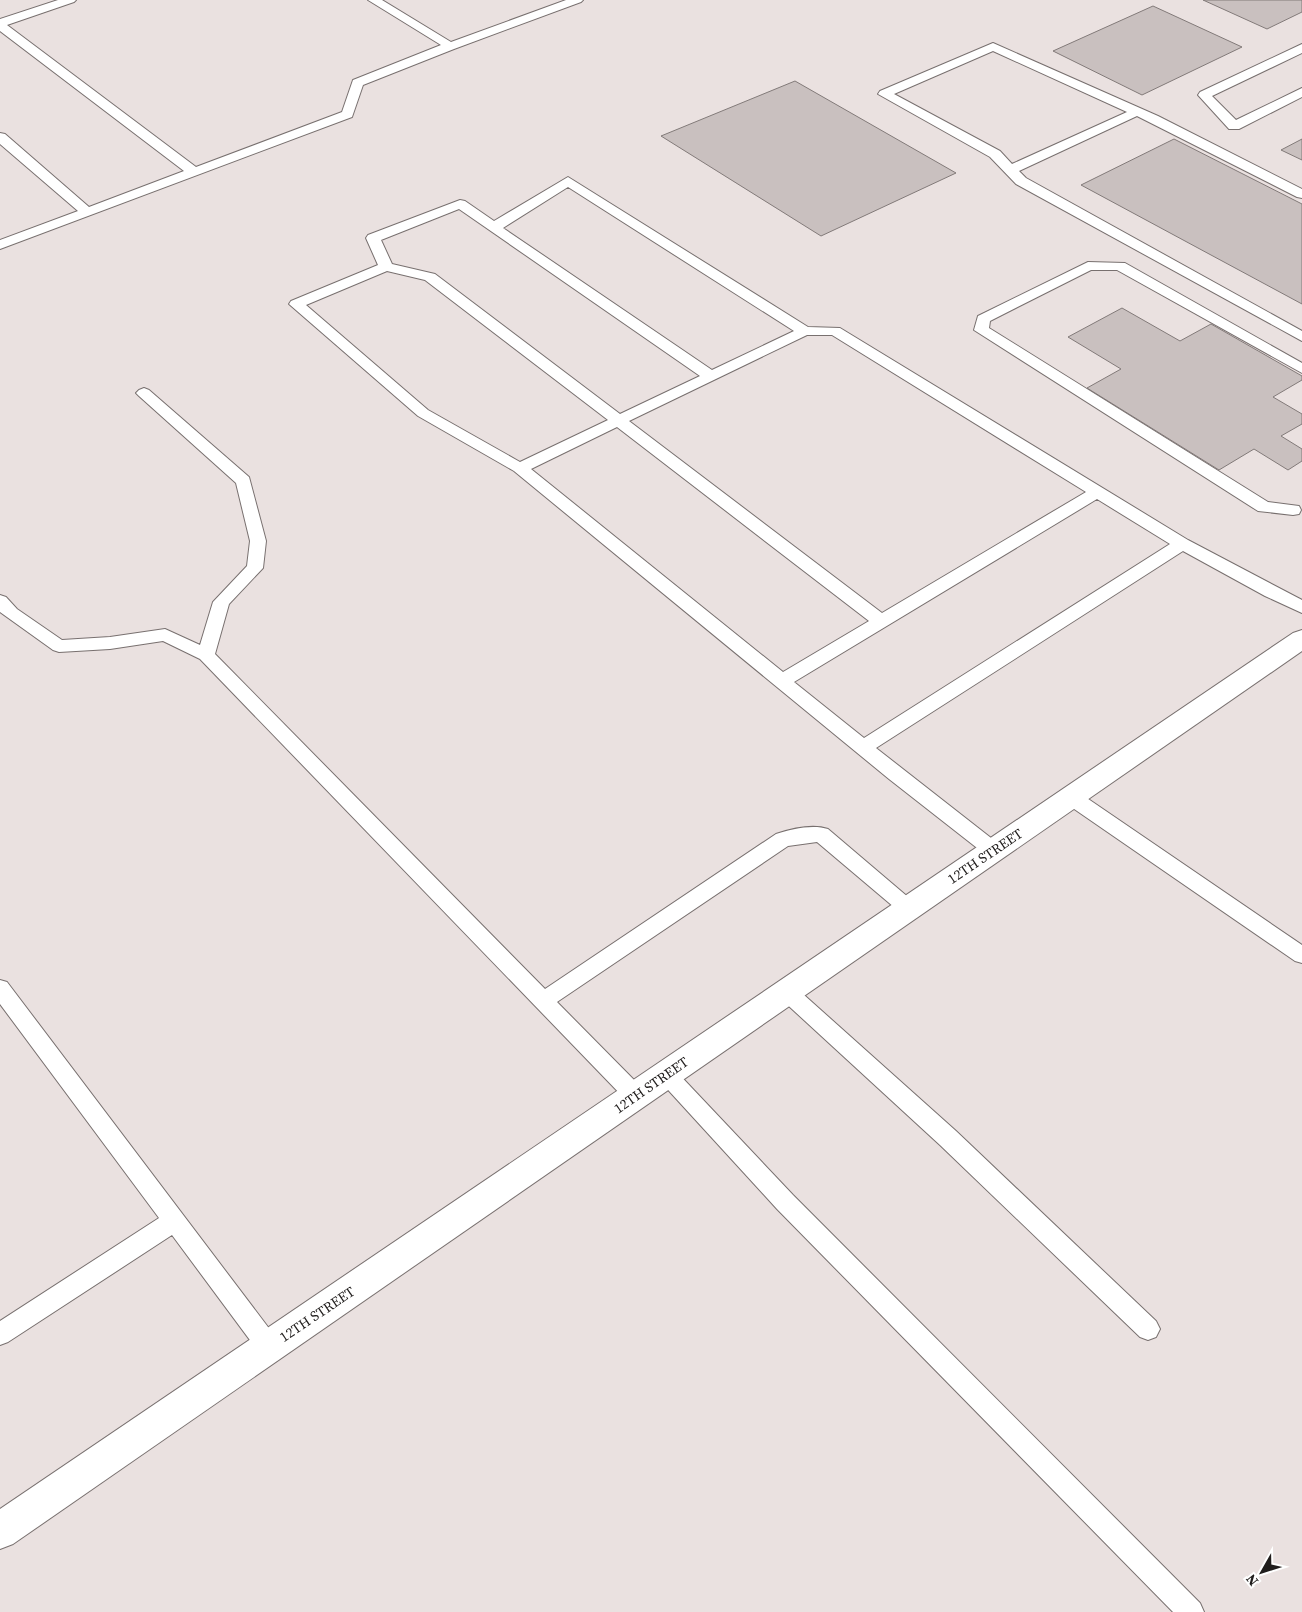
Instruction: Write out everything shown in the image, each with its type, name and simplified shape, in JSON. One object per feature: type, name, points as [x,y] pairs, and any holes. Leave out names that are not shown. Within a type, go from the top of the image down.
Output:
[{"type":"street","name":"12TH STREET","points":[[0,1531],[1302,639]]},
{"type":"lane","points":[[0,24],[70,0]]},
{"type":"lane","points":[[374,0],[450,46]]},
{"type":"lane","points":[[0,245],[348,114],[357,83],[450,46],[577,0]]},
{"type":"lane","points":[[0,24],[194,172]]},
{"type":"lane","points":[[1302,194],[1136,112],[993,47],[884,94],[996,154],[1020,181],[1302,338]]},
{"type":"lane","points":[[1302,48],[1204,95],[1234,126],[1302,92]]},
{"type":"lane","points":[[1011,170],[1136,112]]},
{"type":"lane","points":[[0,138],[86,212]]},
{"type":"lane","points":[[495,227],[568,181],[805,331]]},
{"type":"lane","points":[[386,267],[373,238],[460,204],[711,376]]},
{"type":"lane","points":[[1299,509],[1264,507],[981,330],[983,319],[1088,266],[1120,266],[1302,369]]},
{"type":"lane","points":[[881,621],[620,420],[430,277],[386,267],[296,304],[424,413],[520,468],[993,850]]},
{"type":"lane","points":[[520,468],[805,331],[835,331],[1096,493],[1182,544],[1220,563],[1271,594],[1302,607]]},
{"type":"lane","points":[[144,394],[243,481],[258,541],[255,568],[221,602],[206,654]]},
{"type":"lane","points":[[782,680],[1096,493]]},
{"type":"lane","points":[[863,746],[1182,544]]},
{"type":"lane","points":[[0,601],[11,613],[59,646],[110,643],[165,635],[206,654],[635,1096]]},
{"type":"lane","points":[[1072,797],[1302,955]]},
{"type":"lane","points":[[543,1001],[784,839],[821,834],[908,908]]},
{"type":"lane","points":[[0,988],[269,1346]]},
{"type":"lane","points":[[787,992],[948,1138],[1148,1329]]},
{"type":"lane","points":[[666,1074],[785,1202],[1191,1612]]},
{"type":"lane","points":[[0,1334],[174,1221]]},
{"type":"building","points":[[1203,0],[1302,0],[1302,12],[1267,29]]},
{"type":"building","points":[[1153,6],[1242,47],[1142,95],[1053,51]]},
{"type":"building","points":[[795,81],[956,173],[821,236],[661,136]]},
{"type":"building","points":[[1174,139],[1302,204],[1302,304],[1081,185]]},
{"type":"building","points":[[1302,139],[1302,160],[1281,150]]},
{"type":"building","points":[[1122,308],[1180,341],[1211,324],[1302,376],[1302,380],[1273,397],[1302,414],[1302,424],[1281,436],[1302,449],[1302,461],[1288,470],[1254,449],[1219,470],[1087,388],[1121,369],[1068,337]]}]
